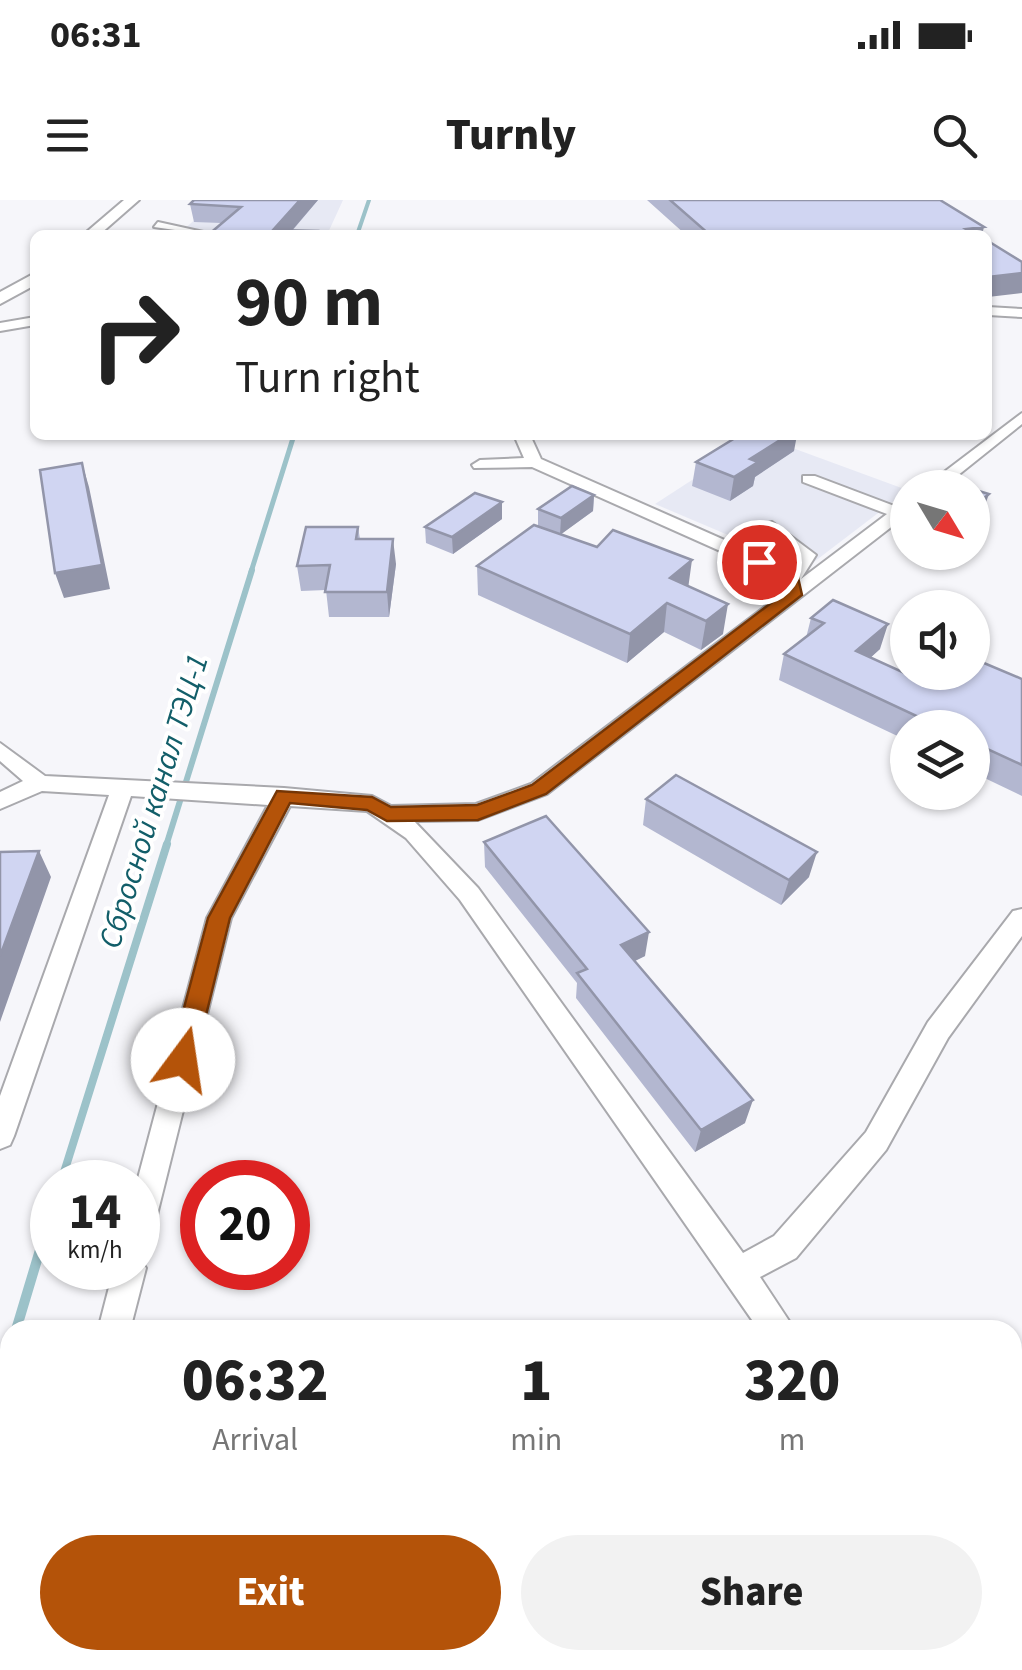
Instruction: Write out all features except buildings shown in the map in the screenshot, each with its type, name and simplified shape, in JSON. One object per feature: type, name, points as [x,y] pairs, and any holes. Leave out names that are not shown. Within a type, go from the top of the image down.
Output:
[{"type":"main road","points":[[96,230],[132,200]]},
{"type":"main road","points":[[0,300],[30,281]]},
{"type":"street","points":[[158,226],[178,230]]},
{"type":"street","points":[[992,311],[1022,314]]},
{"type":"street","points":[[0,327],[30,322]]},
{"type":"street","points":[[954,470],[1022,418]]},
{"type":"street","points":[[524,440],[534,462]]},
{"type":"street","points":[[480,465],[534,462],[794,584]]},
{"type":"street","points":[[809,479],[890,505]]},
{"type":"street","points":[[387,814],[478,812],[539,790],[794,584],[890,518]]},
{"type":"street","points":[[766,526],[807,555],[794,584]]},
{"type":"street","points":[[0,750],[39,783]]},
{"type":"street","points":[[0,801],[39,783],[284,796],[372,804],[414,832],[468,894],[771,1320]]},
{"type":"street","points":[[0,1136],[135,788]]},
{"type":"street","points":[[158,1160],[219,918],[284,796]]},
{"type":"street","points":[[736,1273],[784,1246],[876,1141],[938,1030],[1022,918]]},
{"type":"street","points":[[117,1320],[124,1290]]},
{"type":"shaded area","points":[[216,200],[343,200],[329,230],[183,230]]},
{"type":"shaded area","points":[[754,440],[771,440],[890,484],[890,504],[806,568],[655,504]]},
{"type":"waterway","name":"Сбросной канал ТЭЦ-1","points":[[359,230],[369,200]]},
{"type":"waterway","name":"Сбросной канал ТЭЦ-1","points":[[251,572],[292,440]]},
{"type":"waterway","name":"Сбросной канал ТЭЦ-1","points":[[166,846],[252,570]]},
{"type":"waterway","name":"Сбросной канал ТЭЦ-1","points":[[68,1160],[167,844]]},
{"type":"waterway","name":"Сбросной канал ТЭЦ-1","points":[[19,1320],[30,1283]]},
{"type":"route","points":[[183,1060],[219,918],[284,796],[372,804],[387,814],[478,812],[539,790],[796,591],[791,576],[759,562]]}]
